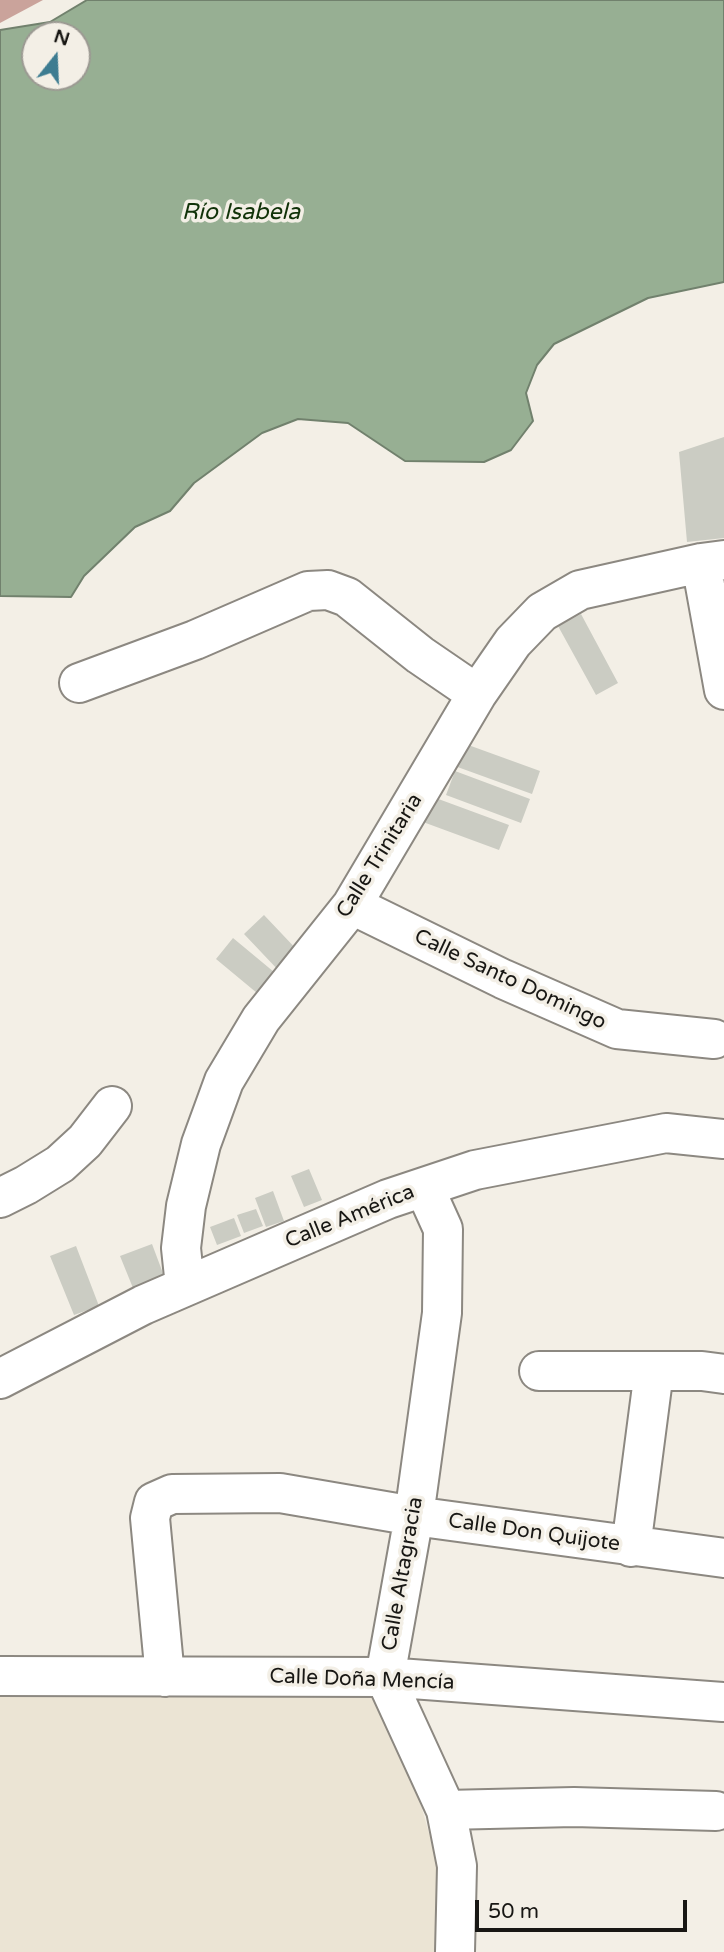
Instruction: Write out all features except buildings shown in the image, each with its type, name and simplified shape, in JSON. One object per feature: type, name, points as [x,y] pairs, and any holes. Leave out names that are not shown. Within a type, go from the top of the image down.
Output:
[{"type":"street","points":[[713,561],[724,690]]},
{"type":"street","name":"Calle Trinitaria","points":[[186,1286],[181,1248],[186,1206],[201,1144],[224,1081],[261,1019],[352,905],[477,694],[513,642],[542,612],[580,590],[713,561]]},
{"type":"street","points":[[79,683],[195,640],[308,591],[328,590],[347,597],[420,655],[477,694]]},
{"type":"street","name":"Calle Santo Domingo","points":[[352,905],[503,979],[617,1029],[714,1039]]},
{"type":"street","points":[[0,1198],[60,1164],[85,1141],[112,1106]]},
{"type":"street","name":"Calle América","points":[[0,1379],[143,1305],[387,1199],[475,1170],[666,1133],[724,1139]]},
{"type":"street","name":"Calle Altagracia","points":[[424,1187],[443,1229],[442,1313],[414,1517],[385,1677],[446,1810],[457,1866],[455,1952]]},
{"type":"street","points":[[539,1371],[724,1374]]},
{"type":"street","points":[[631,1547],[654,1371]]},
{"type":"street","name":"Calle Don Quijote","points":[[165,1677],[150,1518],[154,1502],[172,1494],[280,1493],[414,1517],[724,1558]]},
{"type":"street","name":"Calle Doña Mencía","points":[[0,1676],[385,1677],[723,1702]]},
{"type":"street","points":[[446,1810],[574,1807],[716,1811]]},
{"type":"shaded area","points":[[0,0],[43,0],[0,23]]},
{"type":"shaded area","points":[[0,1693],[374,1693],[412,1774],[439,1868],[438,1952],[0,1952]]},
{"type":"water","name":"Río Isabela","points":[[87,0],[724,0],[724,282],[648,298],[554,344],[537,365],[526,393],[533,421],[511,450],[484,462],[405,461],[348,423],[298,419],[262,433],[194,483],[170,511],[135,527],[84,576],[71,597],[0,596],[0,30],[21,27],[21,91],[91,91],[91,21],[52,21]]}]
